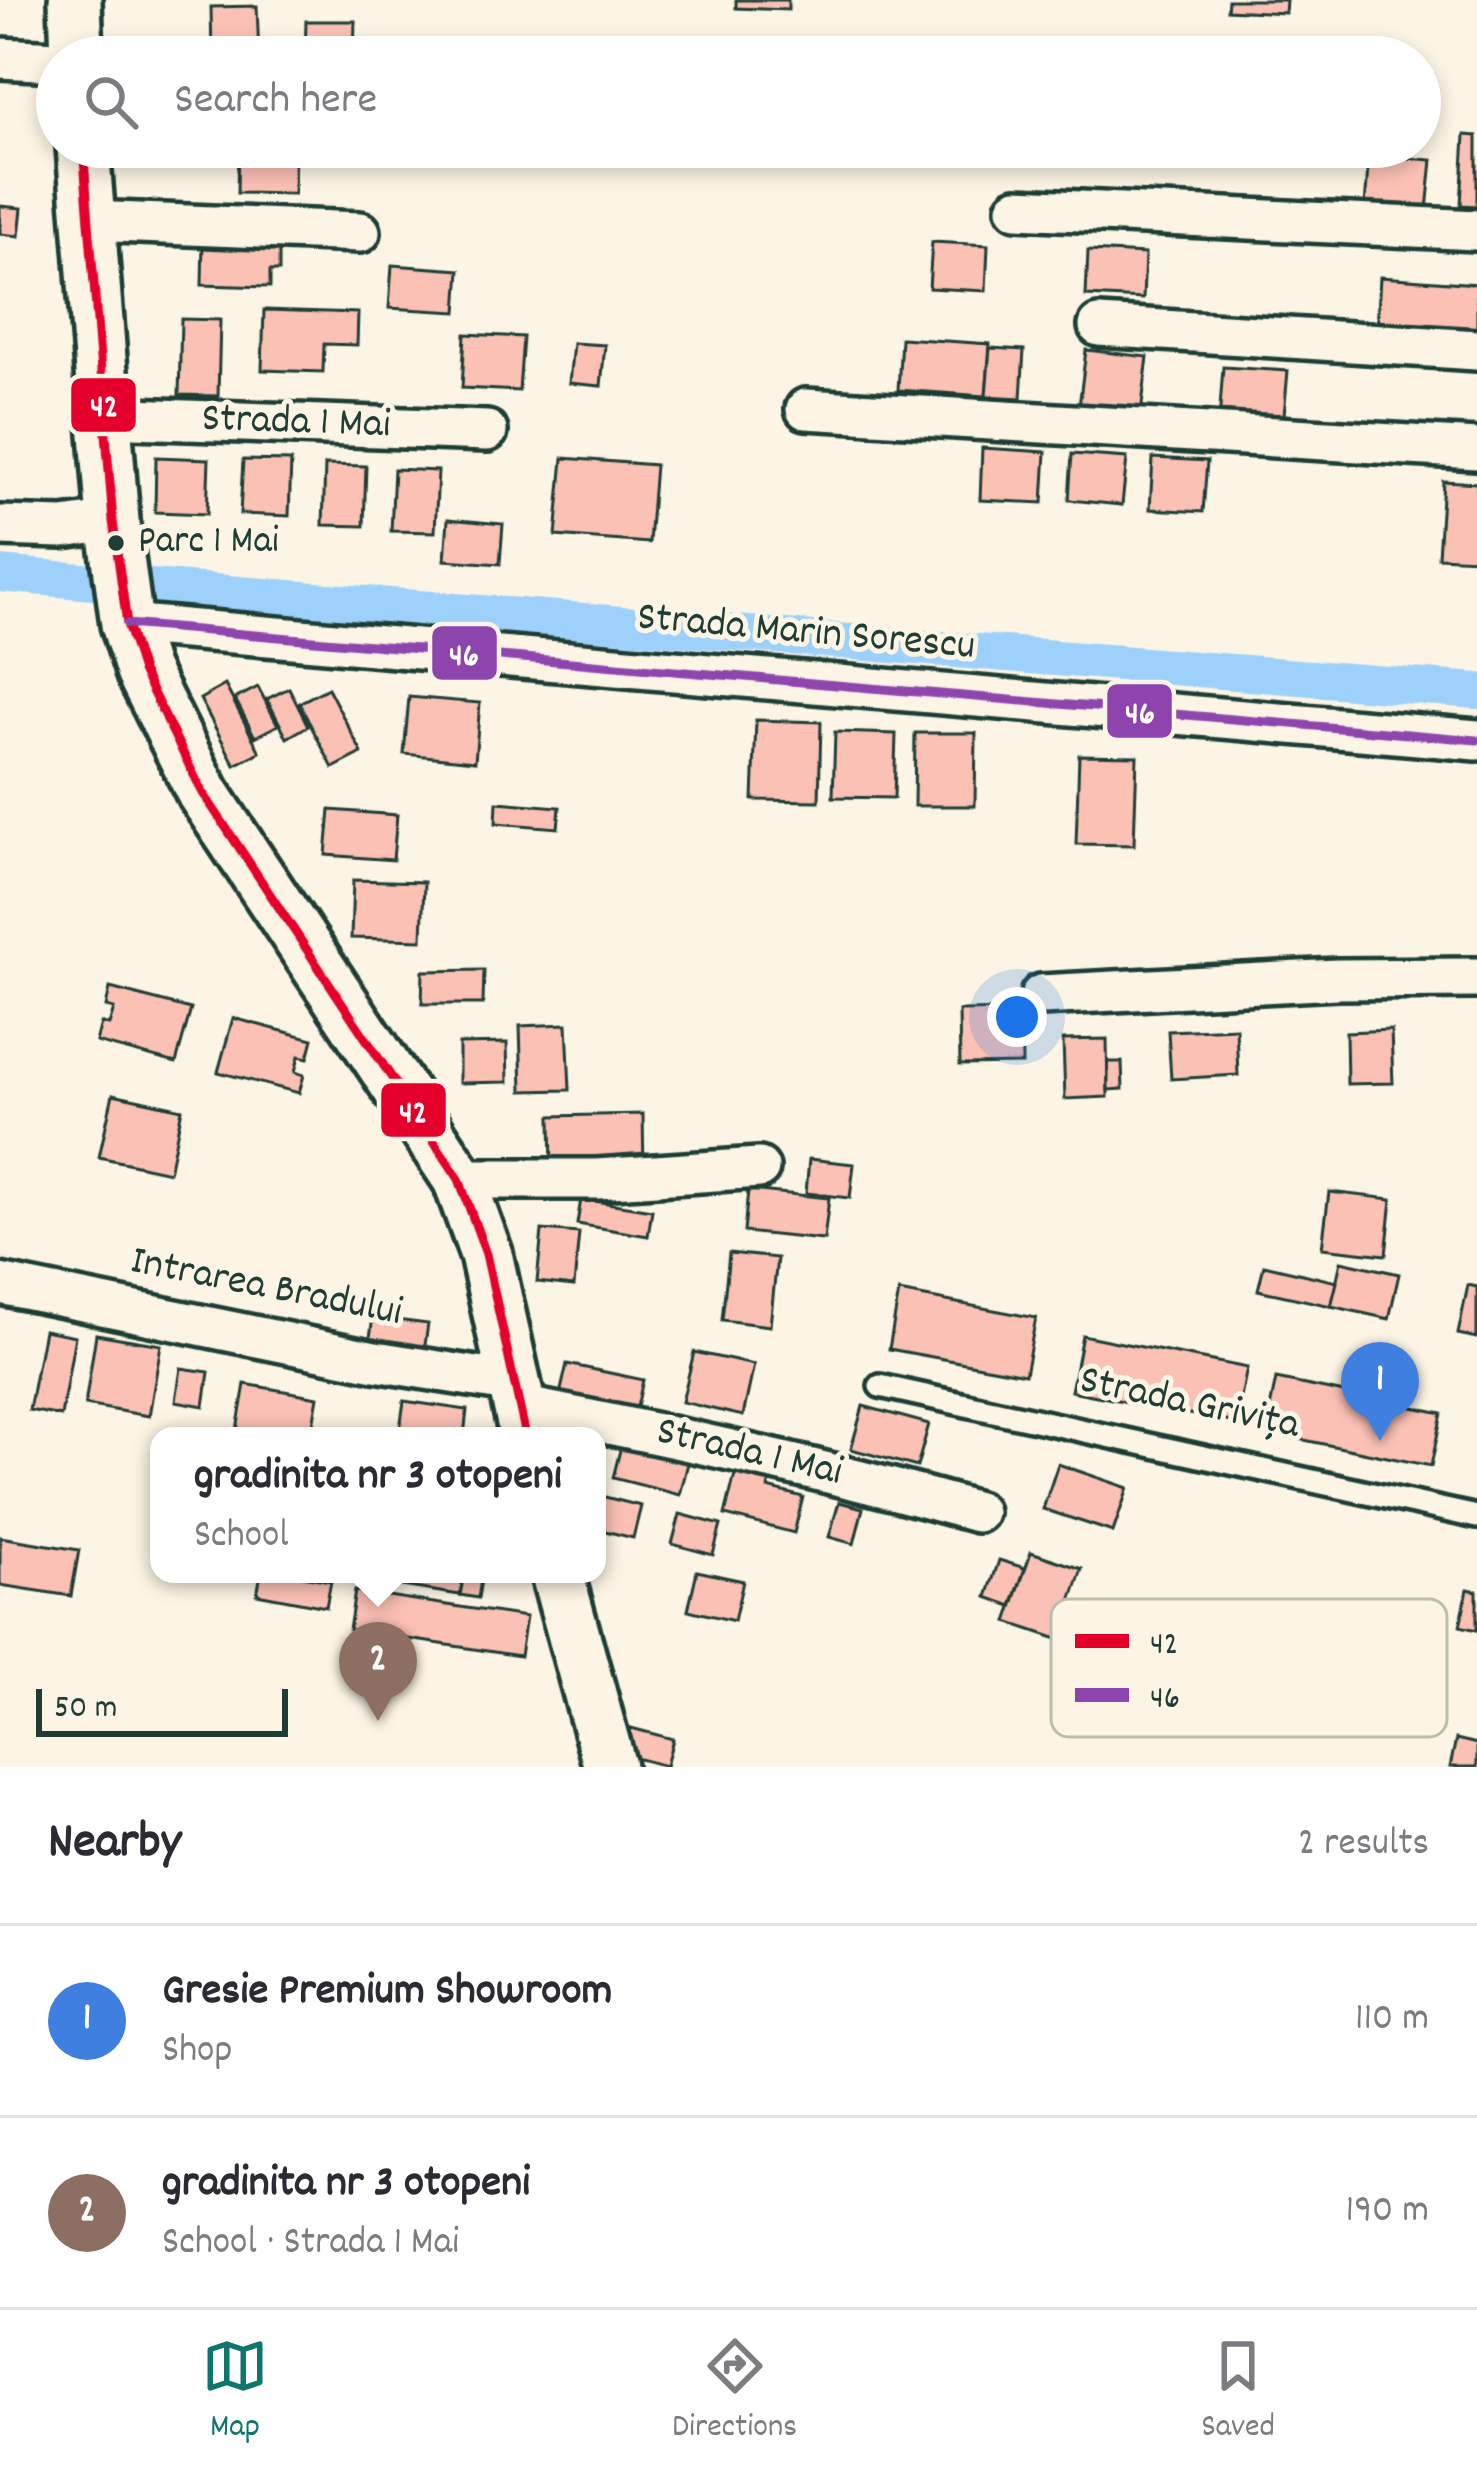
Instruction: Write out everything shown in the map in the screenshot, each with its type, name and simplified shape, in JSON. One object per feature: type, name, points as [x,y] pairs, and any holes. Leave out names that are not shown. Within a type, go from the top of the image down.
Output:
[{"type":"street","points":[[76,0],[77,36]]},
{"type":"street","points":[[0,58],[36,60]]},
{"type":"street","points":[[85,168],[113,520],[127,624],[158,709],[202,793],[459,1179],[486,1255],[520,1408]]},
{"type":"street","points":[[1017,208],[1477,230]]},
{"type":"street","points":[[89,221],[360,232]]},
{"type":"street","points":[[1099,326],[1477,350]]},
{"type":"street","points":[[806,409],[1477,449]]},
{"type":"street","name":"Strada 1 Mai","points":[[104,417],[487,431]]},
{"type":"street","points":[[0,526],[63,528],[113,520]]},
{"type":"street","name":"Strada Marin Sorescu","points":[[127,624],[1477,740]]},
{"type":"street","points":[[1041,995],[1337,979],[1477,978]]},
{"type":"street","points":[[459,1179],[597,1179],[759,1168]]},
{"type":"street","name":"Intrarea Bradului","points":[[0,1284],[375,1361],[520,1408]]},
{"type":"street","name":"Strada 1 Mai","points":[[520,1408],[722,1446],[977,1512]]},
{"type":"street","points":[[559,1583],[610,1767]]},
{"type":"lane","name":"Strada Grivița","points":[[880,1386],[1477,1517]]},
{"type":"building","points":[[736,0],[788,0],[788,10],[736,8]]},
{"type":"building","points":[[1228,0],[1286,0],[1285,13],[1227,10]]},
{"type":"building","points":[[257,6],[258,36],[212,36],[211,7]]},
{"type":"building","points":[[306,21],[355,21],[355,36],[306,36]]},
{"type":"building","points":[[1465,135],[1477,136],[1477,206],[1461,205]]},
{"type":"building","points":[[238,168],[295,168],[294,194],[237,193]]},
{"type":"building","points":[[1368,168],[1431,168],[1427,210],[1365,206]]},
{"type":"building","points":[[0,206],[22,208],[19,236],[0,234]]},
{"type":"building","points":[[203,239],[279,241],[279,271],[270,271],[270,287],[202,285]]},
{"type":"building","points":[[932,242],[988,245],[986,291],[929,288]]},
{"type":"building","points":[[1088,251],[1145,254],[1143,299],[1086,296]]},
{"type":"building","points":[[392,265],[460,270],[457,312],[389,308]]},
{"type":"building","points":[[1380,277],[1477,284],[1477,334],[1377,328]]},
{"type":"building","points":[[264,310],[358,313],[357,345],[324,344],[323,372],[262,370]]},
{"type":"building","points":[[181,319],[220,320],[218,396],[179,395]]},
{"type":"building","points":[[465,334],[523,337],[519,391],[462,388]]},
{"type":"building","points":[[901,338],[990,344],[986,396],[898,390]]},
{"type":"building","points":[[573,343],[605,345],[601,386],[569,383]]},
{"type":"building","points":[[990,348],[1024,350],[1021,398],[986,396]]},
{"type":"building","points":[[1086,350],[1148,357],[1141,413],[1079,407]]},
{"type":"building","points":[[1223,367],[1288,371],[1283,426],[1219,422]]},
{"type":"building","points":[[982,448],[1046,452],[1043,503],[980,500]]},
{"type":"building","points":[[1072,454],[1127,458],[1122,505],[1069,500]]},
{"type":"building","points":[[156,457],[209,459],[207,514],[155,512]]},
{"type":"building","points":[[563,458],[655,465],[649,543],[556,536]]},
{"type":"building","points":[[1153,458],[1207,461],[1203,512],[1150,509]]},
{"type":"building","points":[[243,460],[291,461],[289,516],[240,514]]},
{"type":"building","points":[[325,465],[366,466],[364,526],[323,525]]},
{"type":"building","points":[[394,469],[438,471],[435,532],[391,531]]},
{"type":"building","points":[[1443,481],[1477,483],[1477,559],[1438,557]]},
{"type":"building","points":[[448,519],[503,524],[500,564],[445,560]]},
{"type":"building","points":[[225,685],[260,752],[235,765],[200,699]]},
{"type":"building","points":[[258,687],[278,725],[255,737],[235,699]]},
{"type":"building","points":[[289,688],[308,726],[287,738],[267,699]]},
{"type":"building","points":[[328,688],[362,753],[333,768],[299,703]]},
{"type":"building","points":[[409,697],[480,703],[475,761],[404,754]]},
{"type":"building","points":[[756,720],[821,722],[819,801],[753,800]]},
{"type":"building","points":[[835,732],[896,734],[894,798],[833,797]]},
{"type":"building","points":[[915,733],[976,733],[975,806],[914,806]]},
{"type":"building","points":[[1079,755],[1137,756],[1134,845],[1076,844]]},
{"type":"building","points":[[497,802],[560,807],[558,828],[496,823]]},
{"type":"building","points":[[330,810],[397,815],[393,860],[326,855]]},
{"type":"building","points":[[353,880],[424,882],[422,940],[351,938]]},
{"type":"building","points":[[484,970],[483,1004],[422,1004],[423,971]]},
{"type":"building","points":[[110,988],[191,1009],[176,1063],[96,1042],[101,1023],[109,1025],[114,1009],[106,1007]]},
{"type":"building","points":[[1021,1010],[1022,1064],[960,1065],[959,1011]]},
{"type":"building","points":[[233,1018],[313,1039],[308,1058],[299,1056],[295,1072],[304,1075],[299,1093],[218,1072]]},
{"type":"building","points":[[567,1024],[570,1090],[522,1091],[520,1026]]},
{"type":"building","points":[[1236,1028],[1238,1075],[1171,1079],[1168,1031]]},
{"type":"building","points":[[1391,1030],[1393,1083],[1347,1084],[1346,1032]]},
{"type":"building","points":[[1107,1039],[1108,1097],[1065,1099],[1063,1040]]},
{"type":"building","points":[[507,1043],[508,1082],[459,1083],[459,1044]]},
{"type":"building","points":[[1108,1062],[1122,1062],[1123,1089],[1108,1090]]},
{"type":"building","points":[[113,1094],[182,1109],[169,1172],[99,1157]]},
{"type":"building","points":[[643,1114],[644,1171],[552,1173],[551,1116]]},
{"type":"building","points":[[809,1159],[854,1164],[850,1198],[806,1193]]},
{"type":"building","points":[[748,1190],[829,1198],[824,1240],[744,1232]]},
{"type":"building","points":[[1329,1192],[1392,1199],[1386,1255],[1322,1248]]},
{"type":"building","points":[[581,1199],[652,1210],[648,1236],[577,1224]]},
{"type":"building","points":[[542,1230],[579,1233],[574,1286],[537,1282]]},
{"type":"building","points":[[729,1253],[777,1258],[770,1326],[722,1320]]},
{"type":"building","points":[[1341,1261],[1399,1274],[1389,1319],[1331,1306]]},
{"type":"building","points":[[1264,1265],[1337,1282],[1331,1306],[1258,1290]]},
{"type":"building","points":[[1468,1285],[1477,1287],[1477,1338],[1458,1334]]},
{"type":"building","points":[[899,1292],[1036,1318],[1025,1374],[889,1349]]},
{"type":"building","points":[[373,1317],[428,1324],[423,1359],[368,1351]]},
{"type":"building","points":[[44,1330],[75,1336],[61,1416],[29,1410]]},
{"type":"building","points":[[96,1334],[161,1345],[149,1416],[85,1405]]},
{"type":"building","points":[[1082,1335],[1247,1368],[1236,1423],[1071,1391]]},
{"type":"building","points":[[694,1352],[754,1365],[743,1416],[682,1402]]},
{"type":"building","points":[[567,1364],[643,1380],[635,1416],[559,1399]]},
{"type":"building","points":[[181,1368],[209,1372],[204,1406],[176,1401]]},
{"type":"building","points":[[1276,1379],[1442,1413],[1431,1466],[1265,1432]]},
{"type":"building","points":[[245,1384],[318,1397],[313,1427],[238,1427]]},
{"type":"building","points":[[404,1401],[467,1410],[465,1427],[400,1427]]},
{"type":"building","points":[[863,1406],[929,1424],[917,1467],[851,1449]]},
{"type":"building","points":[[622,1442],[689,1459],[680,1495],[613,1478]]},
{"type":"building","points":[[1058,1464],[1128,1488],[1113,1532],[1043,1509]]},
{"type":"building","points":[[737,1466],[772,1475],[768,1488],[803,1497],[794,1533],[725,1515]]},
{"type":"building","points":[[606,1497],[641,1506],[633,1538],[606,1531]]},
{"type":"building","points":[[839,1502],[863,1508],[854,1544],[829,1537]]},
{"type":"building","points":[[680,1514],[721,1525],[713,1555],[672,1544]]},
{"type":"building","points":[[0,1537],[79,1550],[71,1596],[0,1585]]},
{"type":"building","points":[[1031,1552],[1082,1569],[1072,1599],[1051,1599],[1051,1637],[1007,1622]]},
{"type":"building","points":[[999,1560],[1025,1568],[1012,1606],[987,1597]]},
{"type":"building","points":[[697,1571],[743,1581],[734,1621],[688,1610]]},
{"type":"building","points":[[259,1583],[331,1583],[326,1607],[257,1594]]},
{"type":"building","points":[[395,1583],[462,1583],[460,1595]]},
{"type":"building","points":[[462,1583],[480,1583],[478,1598],[460,1595]]},
{"type":"building","points":[[1468,1589],[1477,1591],[1477,1630],[1460,1626]]},
{"type":"building","points":[[355,1591],[526,1617],[520,1656],[349,1630]]},
{"type":"building","points":[[631,1728],[673,1739],[666,1766],[624,1755]]},
{"type":"building","points":[[1456,1739],[1477,1744],[1477,1767],[1450,1767]]},
{"type":"waterway","points":[[0,574],[94,582]]},
{"type":"waterway","points":[[150,587],[1477,691]]},
{"type":"transit line","name":"42","points":[[85,168],[113,521],[127,624],[142,671],[203,793],[459,1179],[486,1254],[524,1427]]},
{"type":"transit line","name":"46","points":[[127,624],[1477,740]]},
{"type":"place","name":"Parc 1 Mai","points":[[116,543]]},
{"type":"place","name":"Gresie Premium Showroom","points":[[1380,1441]]},
{"type":"place","name":"gradinita nr 3 otopeni","points":[[378,1721]]}]
